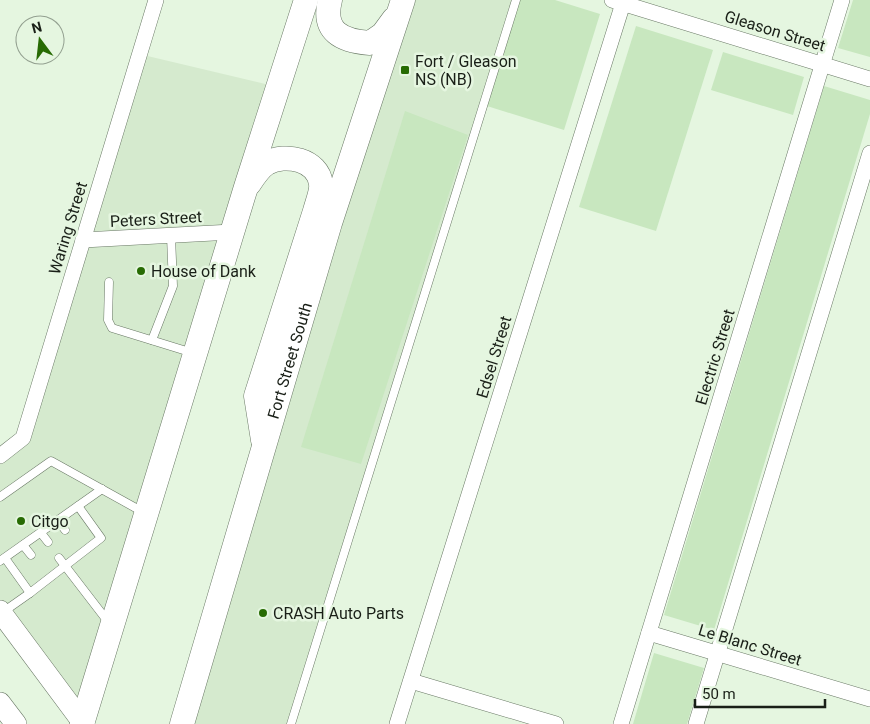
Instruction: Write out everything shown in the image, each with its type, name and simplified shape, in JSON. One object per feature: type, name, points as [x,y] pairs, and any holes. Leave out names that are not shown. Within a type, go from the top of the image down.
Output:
[{"type":"main road","points":[[83,723],[232,232],[306,0]]},
{"type":"main road","points":[[330,0],[327,13],[330,23],[335,31],[344,39],[355,42],[370,43],[383,34],[401,6]]},
{"type":"main road","name":"Fort Street South","points":[[182,724],[330,223],[401,6]]},
{"type":"main road","points":[[246,187],[267,163],[286,158],[295,159],[310,166],[318,174],[321,184],[315,210],[256,396],[264,448]]},
{"type":"main road","points":[[1,612],[83,723]]},
{"type":"street","name":"Waring Street","points":[[0,456],[23,438],[156,0]]},
{"type":"street","name":"Electric Street","points":[[621,724],[842,0]]},
{"type":"street","name":"Gleason Street","points":[[619,1],[870,78]]},
{"type":"street","name":"Edsel Street","points":[[397,724],[619,1]]},
{"type":"street","points":[[696,724],[870,153]]},
{"type":"street","name":"Peters Street","points":[[83,240],[232,232]]},
{"type":"street","name":"Le Blanc Street","points":[[649,633],[870,700]]},
{"type":"street","points":[[410,681],[556,724]]},
{"type":"lane","points":[[291,724],[516,0]]},
{"type":"lane","points":[[152,340],[173,286],[171,236]]},
{"type":"lane","points":[[109,282],[108,320],[112,328],[195,353]]},
{"type":"lane","points":[[0,497],[51,461],[146,514]]},
{"type":"lane","points":[[30,593],[2,559],[102,489]]},
{"type":"lane","points":[[1,612],[30,593],[101,538],[78,506]]},
{"type":"lane","points":[[58,520],[65,530]]},
{"type":"lane","points":[[41,533],[48,542]]},
{"type":"lane","points":[[23,545],[30,556]]},
{"type":"lane","points":[[76,546],[81,553]]},
{"type":"lane","points":[[59,558],[112,627]]},
{"type":"lane","points":[[42,571],[48,579]]},
{"type":"shaded area","points":[[403,0],[516,0],[291,724],[182,724]]},
{"type":"shaded area","points":[[520,0],[555,0],[600,14],[564,130],[487,106]]},
{"type":"shaded area","points":[[853,0],[870,0],[870,57],[838,48]]},
{"type":"shaded area","points":[[636,26],[713,50],[656,231],[579,207]]},
{"type":"shaded area","points":[[723,52],[804,77],[793,115],[711,90]]},
{"type":"shaded area","points":[[139,54],[278,87],[82,722],[0,611],[0,456],[23,438]]},
{"type":"shaded area","points":[[824,86],[870,100],[870,114],[714,630],[664,615]]},
{"type":"shaded area","points":[[405,111],[468,135],[361,464],[301,447]]},
{"type":"shaded area","points":[[654,653],[704,668],[687,724],[633,724]]},
{"type":"place","name":"Fort / Gleason NS (NB)","points":[[405,70]]},
{"type":"place","name":"House of Dank","points":[[141,271]]},
{"type":"place","name":"Citgo","points":[[21,521]]},
{"type":"place","name":"CRASH Auto Parts","points":[[263,613]]}]
